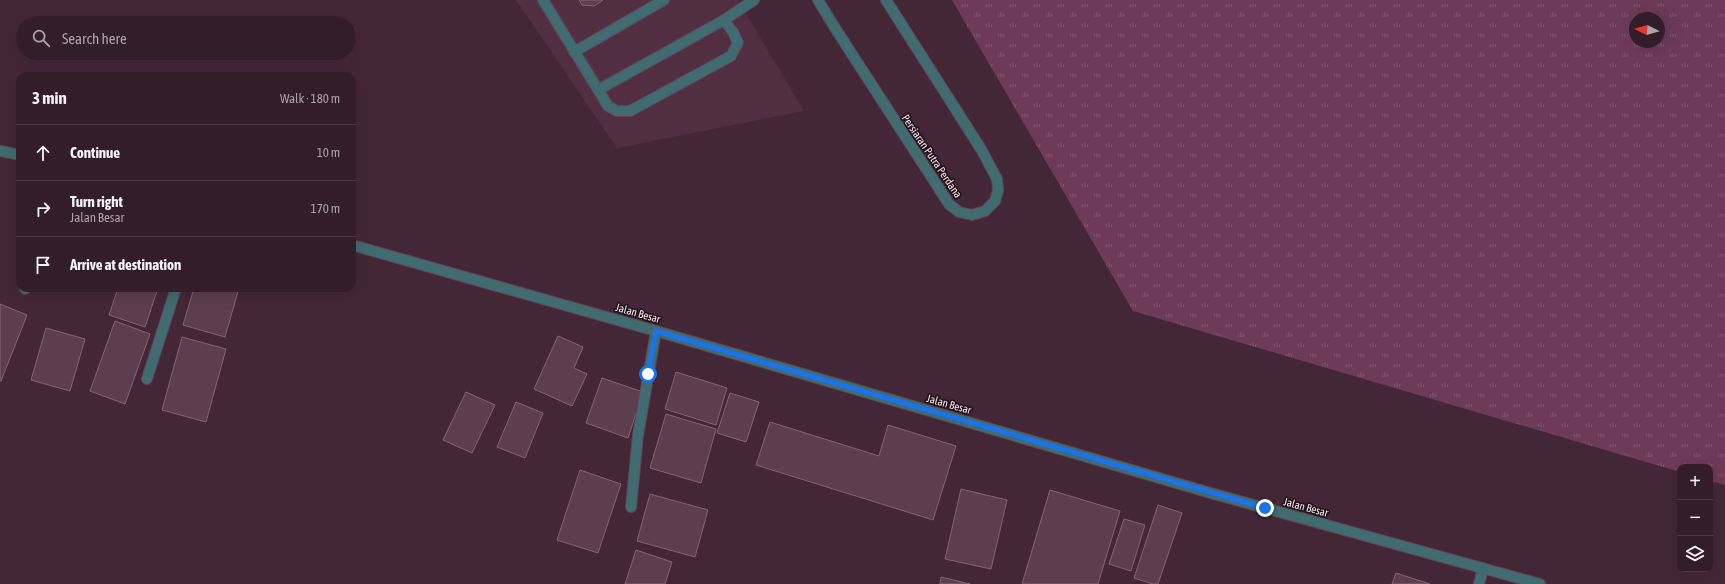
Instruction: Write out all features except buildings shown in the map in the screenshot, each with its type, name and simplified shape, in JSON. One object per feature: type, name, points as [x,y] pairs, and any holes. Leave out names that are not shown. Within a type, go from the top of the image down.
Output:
[{"type":"street","points":[[542,0],[608,106],[617,111],[630,111],[731,56],[738,43],[733,32],[724,20]]},
{"type":"street","points":[[574,52],[664,0]]},
{"type":"street","points":[[598,90],[724,20],[754,0]]},
{"type":"street","name":"Persiaran Putra Perdana","points":[[818,0],[949,204],[959,212],[972,215],[985,211],[995,201],[998,190],[997,179],[981,149],[886,0]]},
{"type":"street","points":[[0,151],[16,154]]},
{"type":"street","name":"Jalan Besar","points":[[356,246],[656,331],[1200,490],[1540,584]]},
{"type":"street","points":[[147,379],[175,292]]},
{"type":"street","points":[[631,507],[638,435],[656,331]]},
{"type":"street","points":[[1479,584],[1483,568]]},
{"type":"shaded area","points":[[516,0],[738,0],[804,111],[617,148]]},
{"type":"green space","points":[[952,0],[1725,0],[1725,485],[1713,482],[1713,464],[1677,464],[1677,471],[1133,311]]},
{"type":"route","points":[[648,374],[656,331],[1265,508]]}]
